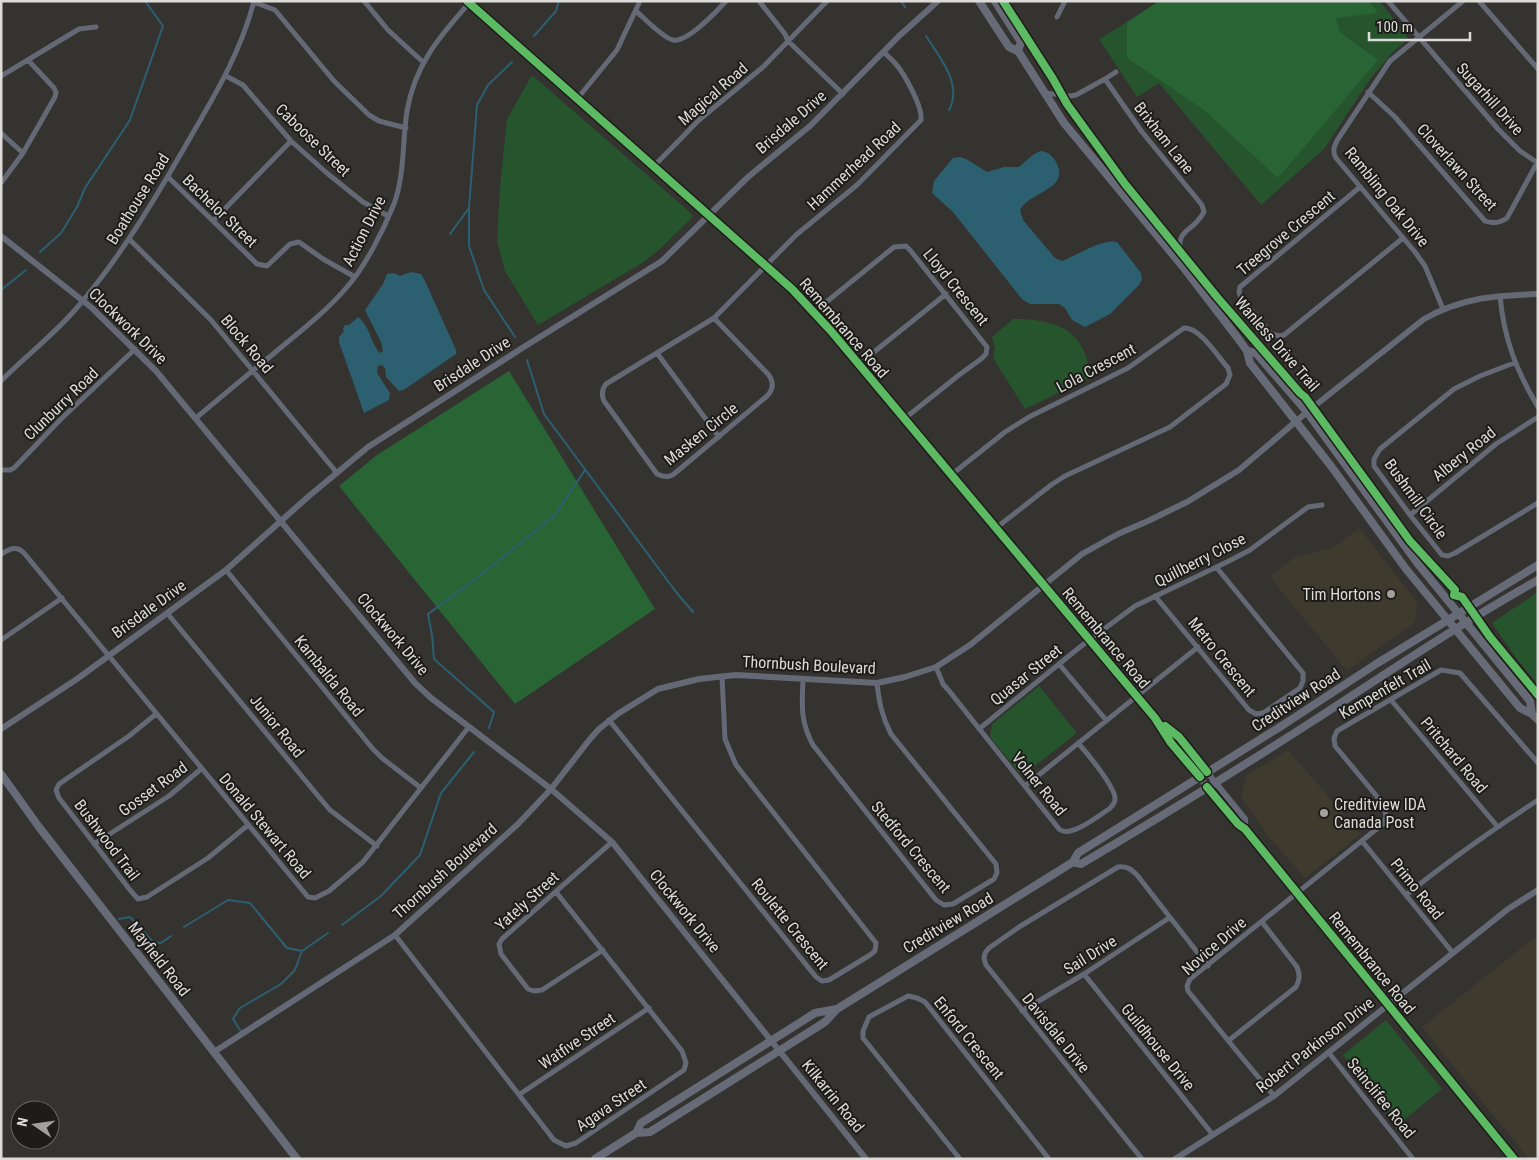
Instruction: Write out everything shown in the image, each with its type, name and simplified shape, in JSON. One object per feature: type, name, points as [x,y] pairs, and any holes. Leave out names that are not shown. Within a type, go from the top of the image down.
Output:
[{"type":"main road","points":[[979,1],[1009,47],[1018,51],[1064,123],[1181,265],[1247,351],[1250,363],[1331,466],[1390,549],[1520,708],[1532,714],[1538,720]]},
{"type":"main road","points":[[995,1],[1021,42],[1018,51]]},
{"type":"main road","points":[[1247,351],[1256,353],[1307,412],[1401,542],[1530,701],[1532,714]]},
{"type":"main road","name":"Creditview Road","points":[[596,1159],[636,1133],[650,1132],[825,1022],[836,1009],[1074,862],[1078,853],[1283,725],[1376,664],[1538,565]]},
{"type":"main road","name":"Creditview Road","points":[[1074,862],[1081,864],[1208,787],[1387,672],[1538,580]]},
{"type":"main road","points":[[1275,745],[1274,738],[1283,725]]},
{"type":"main road","name":"Mayfield Road","points":[[1,774],[45,835],[297,1159]]},
{"type":"main road","name":"Creditview Road","points":[[636,1133],[641,1123],[771,1040],[815,1013],[836,1009]]},
{"type":"street","points":[[364,1],[388,30],[423,62]]},
{"type":"street","points":[[578,98],[617,50],[640,1]]},
{"type":"street","points":[[636,11],[665,36],[676,40],[688,35],[726,1]]},
{"type":"street","points":[[759,1],[788,41],[843,94]]},
{"type":"street","name":"Magical Road","points":[[654,166],[699,120],[753,76],[827,1]]},
{"type":"street","name":"Brisdale Drive","points":[[1,729],[52,697],[226,570],[368,447],[662,261],[748,176],[810,126],[883,52],[938,1]]},
{"type":"street","points":[[1057,17],[1066,1]]},
{"type":"street","name":"Sugarhill Drive","points":[[1388,1],[1498,130],[1520,151],[1538,163]]},
{"type":"street","name":"Rambling Oak Drive","points":[[1444,308],[1424,266],[1404,238],[1336,158],[1334,147],[1368,92],[1390,61],[1463,1]]},
{"type":"street","points":[[1479,1],[1538,69]]},
{"type":"street","points":[[254,2],[275,10],[334,81],[369,115],[379,121],[406,128]]},
{"type":"street","name":"Boathouse Road","points":[[1,381],[56,330],[83,300],[130,240],[226,76],[254,2]]},
{"type":"street","name":"Action Drive","points":[[196,418],[318,317],[355,277],[388,216],[401,180],[411,96],[423,62],[439,37],[469,2]]},
{"type":"street","name":"Remembrance Road","points":[[469,2],[767,265],[814,312],[1155,718],[1171,742],[1238,824],[1246,829],[1509,1157]]},
{"type":"street","points":[[1,76],[79,29],[96,27]]},
{"type":"street","name":"Hammerhead Road","points":[[767,265],[796,235],[857,185],[922,120],[921,110],[902,73],[883,52]]},
{"type":"street","points":[[1,183],[23,154],[53,102],[56,92],[28,60]]},
{"type":"street","points":[[1045,93],[1076,95],[1116,72]]},
{"type":"street","name":"Caboose Street","points":[[226,76],[243,85],[292,141],[341,185],[363,202],[388,216]]},
{"type":"street","name":"Brixham Lane","points":[[1105,79],[1137,125],[1202,205],[1204,212],[1182,235],[1179,241],[1181,265]]},
{"type":"street","name":"Cloverlawn Street","points":[[1368,92],[1395,117],[1485,221],[1495,223],[1507,218],[1538,163]]},
{"type":"street","points":[[1,133],[23,154]]},
{"type":"street","points":[[213,221],[292,141]]},
{"type":"street","name":"Bachelor Street","points":[[168,177],[257,264],[267,266],[290,244],[299,242],[355,277]]},
{"type":"street","name":"Treegrove Crescent","points":[[1360,187],[1240,287],[1241,298],[1268,331],[1274,336],[1284,335],[1404,238]]},
{"type":"street","name":"Clockwork Drive","points":[[1,236],[83,300],[156,371],[415,683],[468,728],[550,790],[612,842],[779,1050]]},
{"type":"street","name":"Block Road","points":[[130,240],[204,312],[338,472]]},
{"type":"street","name":"Lloyd Crescent","points":[[814,312],[894,247],[906,246],[910,250],[987,347],[986,354],[981,359],[904,419]]},
{"type":"street","name":"Masken Circle","points":[[714,318],[768,374],[773,385],[771,392],[674,474],[664,477],[657,474],[609,408],[602,396],[603,388],[606,384],[714,318],[767,265]]},
{"type":"street","points":[[859,364],[946,294]]},
{"type":"street","name":"Thornbush Boulevard","points":[[214,1052],[395,935],[518,824],[550,790],[590,739],[610,720],[658,689],[699,679],[736,675],[877,684],[936,667],[970,645],[1082,554],[1118,534],[1186,502],[1239,470],[1296,421],[1419,322],[1444,308],[1471,299],[1538,294]]},
{"type":"street","points":[[1500,296],[1514,363],[1538,407]]},
{"type":"street","name":"Lola Crescent","points":[[951,475],[1004,432],[1029,416],[1128,368],[1184,328],[1197,332],[1228,368],[1230,378],[1226,384],[1170,427],[1065,476],[996,528]]},
{"type":"street","name":"Clunburry Road","points":[[1,470],[14,468],[134,348]]},
{"type":"street","points":[[657,353],[719,437]]},
{"type":"street","name":"Bushmill Circle","points":[[1514,363],[1454,388],[1380,449],[1374,459],[1374,466],[1436,548],[1442,554],[1448,556],[1538,503]]},
{"type":"street","name":"Albery Road","points":[[1410,515],[1496,444],[1538,417]]},
{"type":"street","name":"Quillberry Close","points":[[1090,640],[1135,606],[1217,568],[1250,550],[1308,507],[1322,505]]},
{"type":"street","name":"Donald Stewart Road","points":[[1,554],[14,548],[21,550],[303,892],[312,898],[320,897],[329,891],[363,862],[468,728]]},
{"type":"street","name":"Metro Crescent","points":[[1155,596],[1249,710],[1256,714],[1263,713],[1300,688],[1303,680],[1301,670],[1217,568]]},
{"type":"street","name":"Kambalda Road","points":[[226,570],[373,749],[421,788]]},
{"type":"street","points":[[1,640],[62,598]]},
{"type":"street","name":"Junior Road","points":[[167,612],[330,810],[377,846]]},
{"type":"street","name":"Quasar Street","points":[[979,729],[1090,640]]},
{"type":"street","points":[[1025,786],[1198,647]]},
{"type":"street","points":[[1059,664],[1106,720]]},
{"type":"street","name":"Volner Road","points":[[936,667],[944,684],[1061,832],[1073,831],[1109,809],[1114,805],[1115,800],[1114,794],[1094,761],[1078,743]]},
{"type":"street","name":"Kempenfelt Trail","points":[[1298,893],[1384,823],[1386,811],[1384,805],[1335,746],[1334,738],[1337,731],[1442,670],[1460,674],[1538,764]]},
{"type":"street","name":"Roulette Crescent","points":[[610,720],[816,978],[822,981],[830,980],[870,955],[875,950],[876,943],[736,765],[726,739],[722,676]]},
{"type":"street","name":"Stedford Crescent","points":[[803,679],[803,722],[813,745],[936,900],[944,905],[953,904],[994,879],[997,873],[996,864],[891,734],[880,706],[877,684]]},
{"type":"street","name":"Pritchard Road","points":[[1390,700],[1498,826]]},
{"type":"street","name":"Bushwood Trail","points":[[156,714],[129,736],[56,787],[56,793],[59,798],[130,890],[138,899],[142,899],[208,858],[248,825]]},
{"type":"street","name":"Remembrance Road","points":[[1155,718],[1179,737],[1244,819],[1246,829]]},
{"type":"street","name":"Gosset Road","points":[[94,844],[169,796],[202,769]]},
{"type":"street","points":[[1406,896],[1450,860],[1538,800]]},
{"type":"street","name":"Primo Road","points":[[1362,841],[1453,953]]},
{"type":"street","name":"Yately Street","points":[[603,950],[542,990],[534,991],[528,989],[501,954],[499,944],[502,939],[612,842]]},
{"type":"street","name":"Davisdale Drive","points":[[1142,1159],[1022,1011],[986,965],[984,958],[989,948],[1019,927],[1122,867],[1127,867],[1137,875],[1170,918]]},
{"type":"street","name":"Robert Parkinson Drive","points":[[1175,1159],[1274,1096],[1508,909],[1538,890]]},
{"type":"street","name":"Agava Street","points":[[395,935],[554,1140],[566,1146],[576,1143],[684,1070],[686,1063],[682,1051],[556,892]]},
{"type":"street","name":"Novice Drive","points":[[1274,1096],[1188,991],[1187,986],[1190,979],[1298,893]]},
{"type":"street","points":[[1170,918],[1208,966]]},
{"type":"street","name":"Sail Drive","points":[[1022,1011],[1084,974],[1170,918]]},
{"type":"street","points":[[1228,1041],[1296,987],[1300,976],[1297,967],[1262,922]]},
{"type":"street","name":"Guildhouse Drive","points":[[1084,974],[1213,1135]]},
{"type":"street","name":"Enford Crescent","points":[[960,1159],[863,1038],[863,1031],[869,1017],[908,996],[925,1002],[1049,1159]]},
{"type":"street","name":"Watfive Street","points":[[520,1094],[649,1008]]},
{"type":"street","name":"Kilkarrin Road","points":[[779,1050],[866,1159]]},
{"type":"street","name":"Seinclifee Road","points":[[1328,1053],[1413,1159]]},
{"type":"shaded area","points":[[1359,528],[1418,603],[1415,622],[1347,671],[1270,577],[1294,558],[1334,547]]},
{"type":"shaded area","points":[[1288,750],[1361,834],[1305,878],[1268,836],[1241,798],[1246,776]]},
{"type":"shaded area","points":[[1535,937],[1538,941],[1538,1159],[1529,1159],[1422,1027]]},
{"type":"green space","points":[[1159,1],[1369,1],[1378,13],[1336,18],[1340,32],[1378,60],[1278,178],[1204,110],[1127,58],[1127,22]]},
{"type":"green space","points":[[1162,1],[1379,1],[1405,32],[1408,39],[1392,53],[1371,78],[1324,149],[1261,205],[1159,83],[1137,97],[1099,39]]},
{"type":"green space","points":[[532,75],[692,214],[692,218],[661,248],[642,263],[538,325],[505,271],[497,242],[507,119]]},
{"type":"green space","points":[[1013,319],[1051,323],[1068,331],[1075,337],[1082,348],[1092,377],[1025,409],[993,358],[995,348],[992,337]]},
{"type":"green space","points":[[509,371],[655,609],[515,704],[339,486],[377,455]]},
{"type":"green space","points":[[1538,592],[1538,685],[1492,623]]},
{"type":"green space","points":[[1039,686],[1077,733],[1022,776],[990,737],[992,724]]},
{"type":"green space","points":[[1386,1020],[1442,1089],[1399,1124],[1343,1055]]},
{"type":"water","points":[[1041,151],[1053,157],[1059,171],[1058,179],[1054,184],[1025,204],[1020,210],[1023,220],[1055,258],[1062,261],[1097,245],[1111,241],[1117,242],[1141,273],[1142,279],[1139,285],[1110,314],[1085,327],[1072,320],[1065,308],[1059,304],[1030,304],[1022,299],[953,212],[932,193],[934,181],[953,158],[960,157],[966,159],[987,172],[1004,167],[1019,167],[1034,154]]},
{"type":"water","points":[[411,272],[421,274],[425,281],[456,350],[456,354],[405,389],[399,391],[386,377],[385,368],[382,365],[378,366],[377,373],[390,393],[389,400],[364,413],[339,342],[339,337],[344,331],[345,325],[349,325],[358,317],[365,325],[377,349],[380,353],[383,351],[381,342],[365,310],[383,284],[387,274],[394,273],[400,276]]},
{"type":"waterway","points":[[40,252],[61,233],[77,207],[85,188],[130,120],[163,26],[145,1]]},
{"type":"waterway","points":[[534,36],[556,11],[559,1]]},
{"type":"waterway","points":[[901,1],[905,7]]},
{"type":"waterway","points":[[926,36],[943,62],[952,81],[953,100],[949,110]]},
{"type":"waterway","points":[[512,62],[488,85],[477,105],[469,208],[469,246],[484,290],[515,337]]},
{"type":"waterway","points":[[450,234],[469,208]]},
{"type":"waterway","points":[[1,290],[26,270]]},
{"type":"waterway","points":[[527,360],[544,414],[676,592],[693,612]]},
{"type":"waterway","points":[[489,728],[494,712],[434,659],[428,614],[554,516],[585,470]]},
{"type":"waterway","points":[[342,925],[381,896],[420,855],[441,793],[474,752]]},
{"type":"waterway","points":[[184,927],[228,900],[250,903],[287,948],[302,951]]},
{"type":"waterway","points":[[119,919],[130,917],[153,942],[161,943],[171,936]]},
{"type":"waterway","points":[[242,1033],[233,1019],[240,1008],[281,984],[295,970],[302,951],[328,933]]},
{"type":"cycle path","points":[[467,1],[792,289],[831,331],[1155,718],[1171,743],[1200,777]]},
{"type":"cycle path","name":"Wanless Drive Trail","points":[[1003,1],[1067,104],[1125,184],[1217,297],[1305,397],[1410,541],[1455,590],[1454,595],[1462,597],[1490,637],[1538,695]]},
{"type":"cycle path","points":[[1165,726],[1179,737],[1207,772]]},
{"type":"cycle path","points":[[1207,787],[1238,824],[1245,829],[1514,1159]]},
{"type":"place","name":"Tim Hortons","points":[[1391,594]]},
{"type":"place","name":"Creditview IDA Canada Post","points":[[1324,813]]}]
